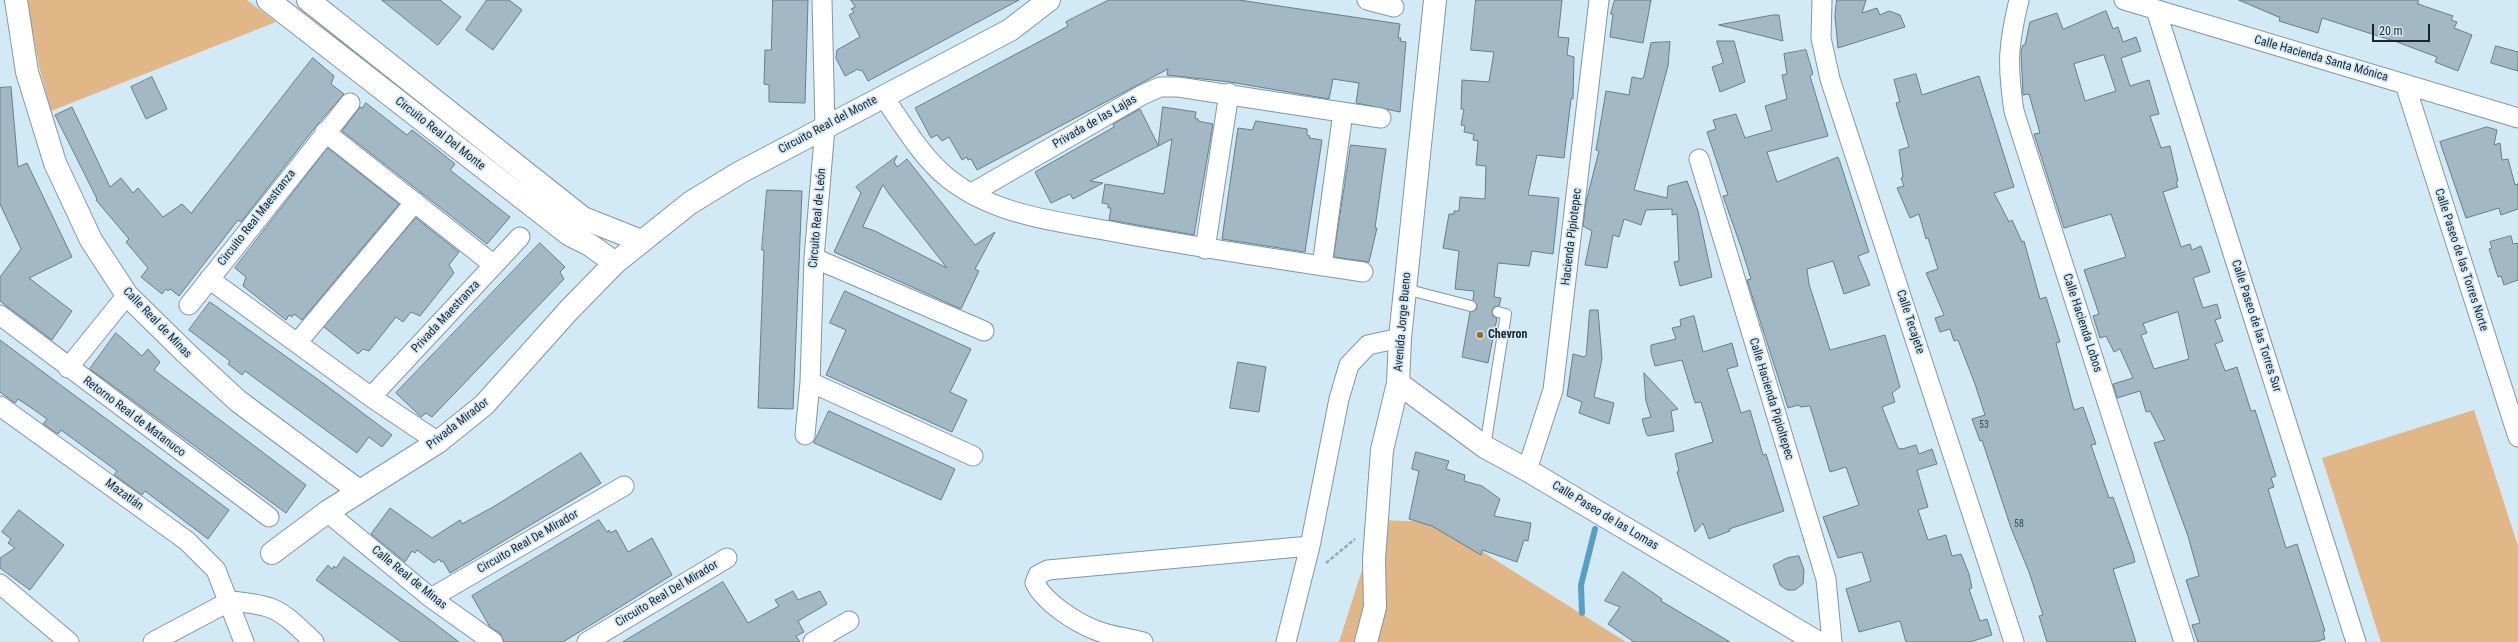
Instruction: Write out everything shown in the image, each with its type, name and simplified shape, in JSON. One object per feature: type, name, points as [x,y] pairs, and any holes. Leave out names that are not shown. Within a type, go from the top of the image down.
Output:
[{"type":"street","name":"Calle Real de Minas","points":[[16,0],[27,72],[55,163],[91,240],[127,295],[238,401],[359,491]]},
{"type":"street","name":"Circuito Real Del Monte","points":[[268,0],[570,236],[590,245],[615,263]]},
{"type":"street","name":"Circuito Real Del Monte","points":[[308,0],[583,218],[641,241]]},
{"type":"street","name":"Circuito Real de León","points":[[806,435],[810,382],[814,258],[825,127],[822,0]]},
{"type":"street","name":"Circuito Real del Monte","points":[[615,263],[696,199],[739,173],[1010,30],[1049,0]]},
{"type":"street","points":[[1367,0],[1394,6]]},
{"type":"street","name":"Avenida Jorge Bueno","points":[[1366,642],[1374,607],[1374,559],[1382,450],[1398,383],[1400,338],[1435,0]]},
{"type":"street","name":"Hacienda Pipiotepec","points":[[1528,470],[1553,390],[1599,0]]},
{"type":"street","name":"Calle Tecajete","points":[[1822,0],[1820,38],[1830,79],[2014,642]]},
{"type":"street","name":"Calle Hacienda Lobos","points":[[2019,0],[2009,44],[2008,70],[2014,111],[2184,642]]},
{"type":"street","name":"Calle Hacienda Santa Mónica","points":[[2124,0],[2518,118]]},
{"type":"street","name":"Calle Paseo de las Torres Sur","points":[[2156,10],[2356,642]]},
{"type":"street","name":"Calle Paseo de las Torres Norte","points":[[2405,84],[2518,437]]},
{"type":"street","name":"Privada de las Lajas","points":[[972,193],[1142,95],[1160,87],[1178,87],[1229,93],[1380,118]]},
{"type":"street","points":[[1205,249],[1229,93]]},
{"type":"street","points":[[883,96],[930,158],[949,179],[972,193],[1019,214],[1205,249],[1363,272]]},
{"type":"street","name":"Circuito Real Maestranza","points":[[189,305],[325,132],[350,103]]},
{"type":"street","points":[[1322,266],[1343,112]]},
{"type":"street","points":[[325,132],[494,265]]},
{"type":"street","name":"Calle Hacienda Pipioltepec","points":[[1699,159],[1826,579],[1832,642]]},
{"type":"street","points":[[297,343],[415,202]]},
{"type":"street","name":"Privada Maestranza","points":[[371,397],[520,237]]},
{"type":"street","points":[[814,258],[984,331]]},
{"type":"street","name":"Privada Mirador","points":[[272,553],[327,512],[438,442],[484,406],[569,310],[615,263]]},
{"type":"street","points":[[209,279],[371,397],[438,442]]},
{"type":"street","points":[[68,368],[127,295]]},
{"type":"street","name":"Retorno Real de Matanuco","points":[[0,315],[268,518]]},
{"type":"street","points":[[1286,642],[1310,546],[1338,399],[1349,365],[1368,345],[1400,338]]},
{"type":"street","points":[[810,382],[973,456]]},
{"type":"street","name":"Calle Paseo de las Lomas","points":[[1398,383],[1485,447],[1528,470],[1818,642]]},
{"type":"street","name":"Mazatlán","points":[[0,407],[187,541],[216,570],[230,601],[244,642]]},
{"type":"street","name":"Circuito Real De Mirador","points":[[431,598],[624,486]]},
{"type":"street","name":"Calle Real de Minas","points":[[327,512],[431,598],[493,642]]},
{"type":"street","points":[[1143,642],[1091,636],[1040,594],[1035,583],[1038,575],[1048,570],[1310,546]]},
{"type":"street","name":"Circuito Real Del Mirador","points":[[587,642],[726,558]]},
{"type":"street","points":[[0,584],[69,642]]},
{"type":"street","points":[[153,642],[230,601],[262,604],[275,610],[287,616],[313,642]]},
{"type":"street","points":[[813,642],[850,621]]},
{"type":"lane","points":[[1405,289],[1471,306]]},
{"type":"lane","points":[[1485,447],[1506,314],[1498,312]]},
{"type":"path","points":[[1324,564],[1378,520]]},
{"type":"shaded area","points":[[27,0],[247,0],[276,22],[51,111],[39,66]]},
{"type":"shaded area","points":[[2474,410],[2518,546],[2518,642],[2381,642],[2322,458]]},
{"type":"shaded area","points":[[1378,520],[1435,522],[1626,642],[1339,642]]},
{"type":"building","points":[[382,0],[440,0],[461,17],[438,45]]},
{"type":"building","points":[[487,0],[509,0],[522,10],[493,50],[466,30]]},
{"type":"building","points":[[773,0],[808,0],[805,103],[769,102],[769,85],[764,84],[765,50],[771,50]]},
{"type":"building","points":[[851,0],[1019,0],[868,81],[862,70],[860,71],[858,69],[845,76],[836,58],[837,50],[860,37],[849,15],[854,12],[851,9],[855,7]]},
{"type":"building","points":[[1109,0],[1239,0],[1400,24],[1398,38],[1401,38],[1400,41],[1406,42],[1400,112],[1356,103],[1359,83],[1333,79],[1329,99],[1230,82],[1167,75],[1168,69],[977,170],[971,159],[968,160],[967,157],[962,160],[949,137],[942,141],[937,135],[931,138],[915,108],[1061,30],[1068,26],[1066,22]]},
{"type":"building","points":[[1476,0],[1562,0],[1558,37],[1569,38],[1567,55],[1574,57],[1573,99],[1571,99],[1564,158],[1537,155],[1528,195],[1559,198],[1553,254],[1532,251],[1529,266],[1498,263],[1494,297],[1501,298],[1499,306],[1494,307],[1492,311],[1493,316],[1497,318],[1488,363],[1462,357],[1470,312],[1476,310],[1477,305],[1473,300],[1474,291],[1455,289],[1459,251],[1443,248],[1449,214],[1454,214],[1454,211],[1459,211],[1460,197],[1485,199],[1486,166],[1476,165],[1478,141],[1473,140],[1474,134],[1464,132],[1465,126],[1461,125],[1464,109],[1461,109],[1462,80],[1489,82],[1494,52],[1471,50]]},
{"type":"building","points":[[1615,0],[1651,0],[1643,43],[1610,37],[1613,14],[1611,14]]},
{"type":"building","points":[[1837,0],[1866,0],[1862,13],[1877,8],[1880,15],[1889,11],[1900,15],[1905,27],[1838,48],[1835,16]]},
{"type":"building","points":[[2239,0],[2418,0],[2418,4],[2453,16],[2451,20],[2457,22],[2454,28],[2472,35],[2458,71],[2435,62],[2437,57],[2397,42],[2322,18],[2318,33],[2279,21],[2280,18]]},
{"type":"building","points":[[2106,11],[2113,29],[2118,27],[2123,42],[2136,37],[2141,51],[2121,58],[2130,86],[2149,80],[2159,114],[2150,116],[2161,148],[2170,146],[2178,187],[2163,192],[2181,247],[2190,244],[2192,250],[2201,246],[2210,272],[2193,278],[2203,308],[2217,304],[2221,318],[2215,320],[2223,341],[2215,344],[2225,371],[2237,367],[2251,411],[2255,410],[2276,476],[2271,478],[2274,487],[2268,489],[2286,548],[2297,544],[2325,631],[2323,631],[2325,639],[2315,642],[2198,642],[2192,625],[2200,623],[2186,580],[2199,576],[2188,536],[2154,443],[2165,440],[2150,411],[2146,412],[2140,391],[2117,398],[2113,384],[2133,378],[2120,349],[2114,352],[2106,336],[2100,338],[2093,316],[2099,314],[2084,270],[2126,257],[2111,214],[2064,228],[2034,134],[2040,133],[2029,94],[2023,95],[2021,51],[2023,45],[2025,45],[2030,22],[2057,13],[2063,29]],"holes":[[[2104,55],[2116,91],[2085,101],[2074,64]],[[2178,312],[2189,359],[2154,369],[2141,335],[2147,333],[2143,324]]]},
{"type":"building","points":[[1779,15],[1783,41],[1719,25]]},
{"type":"building","points":[[1717,41],[1734,41],[1745,82],[1720,92],[1712,67],[1723,63]]},
{"type":"building","points":[[1670,42],[1668,66],[1634,190],[1667,198],[1668,186],[1687,181],[1698,211],[1712,277],[1680,286],[1674,262],[1679,261],[1677,214],[1672,215],[1672,209],[1646,210],[1641,225],[1624,219],[1619,237],[1613,235],[1607,268],[1585,265],[1592,231],[1583,226],[1586,202],[1599,151],[1596,150],[1606,91],[1629,95],[1632,77],[1642,79],[1644,76],[1651,43]]},
{"type":"building","points":[[2496,46],[2518,52],[2518,71],[2491,63]]},
{"type":"building","points":[[1806,50],[1813,74],[1810,76],[1828,136],[1767,152],[1777,182],[1838,157],[1869,252],[1858,256],[1870,285],[1844,294],[1833,261],[1807,269],[1809,284],[1830,350],[1885,335],[1900,387],[1892,393],[1895,402],[1882,407],[1898,448],[1902,449],[1916,445],[1919,454],[1932,449],[1937,464],[1917,470],[1928,507],[1918,510],[1928,540],[1946,535],[1952,556],[1961,554],[1969,574],[1972,588],[1969,589],[1980,621],[1987,619],[1992,635],[1970,642],[1906,642],[1900,621],[1859,632],[1846,589],[1871,581],[1862,552],[1838,558],[1823,517],[1859,505],[1846,467],[1830,472],[1810,406],[1801,407],[1798,405],[1788,408],[1747,280],[1751,279],[1723,196],[1728,195],[1707,132],[1716,129],[1713,120],[1736,114],[1745,138],[1772,130],[1765,106],[1787,99],[1782,75],[1787,74],[1784,54]]},
{"type":"building","points":[[313,58],[334,76],[331,84],[344,94],[317,125],[241,222],[238,220],[179,296],[170,289],[168,291],[166,289],[162,294],[141,277],[148,268],[126,242],[129,239],[96,200],[97,199],[55,115],[72,107],[110,187],[121,178],[133,193],[138,188],[163,217],[182,204],[191,213]]},
{"type":"building","points":[[1916,74],[1922,95],[1979,76],[2014,187],[1994,193],[2009,222],[2012,220],[2022,242],[2024,241],[2040,299],[2046,297],[2060,342],[2056,343],[2074,410],[2083,407],[2096,444],[2091,445],[2109,498],[2113,497],[2133,554],[2135,562],[2113,569],[2136,642],[2047,642],[2039,616],[2043,615],[2029,572],[2011,528],[1982,440],[1980,441],[1972,419],[1985,415],[1975,384],[1958,340],[1954,341],[1950,329],[1940,332],[1935,318],[1944,315],[1926,273],[1938,269],[1928,238],[1926,239],[1919,214],[1910,218],[1897,188],[1904,186],[1901,178],[1903,177],[1899,150],[1909,147],[1896,103],[1900,102],[1894,80]]},
{"type":"building","points":[[152,77],[167,109],[146,119],[131,87]]},
{"type":"building","points":[[11,87],[18,167],[27,163],[72,257],[29,278],[72,311],[52,340],[0,301],[0,277],[21,249],[0,204],[0,88]]},
{"type":"building","points":[[366,103],[407,135],[412,130],[439,151],[455,164],[450,170],[510,217],[487,244],[342,131],[360,107],[362,108]]},
{"type":"building","points":[[1163,107],[1196,112],[1195,118],[1198,119],[1198,121],[1213,124],[1194,235],[1109,220],[1111,208],[1108,208],[1108,204],[1102,203],[1105,184],[1164,194],[1172,139],[1090,181],[1103,183],[1073,199],[1070,194],[1051,203],[1035,172],[1114,127],[1113,124],[1140,109],[1158,145]]},
{"type":"building","points":[[1256,121],[1307,129],[1307,135],[1310,136],[1309,138],[1322,140],[1305,252],[1222,239],[1238,128],[1252,130]]},
{"type":"building","points":[[2487,127],[2497,130],[2494,145],[2500,143],[2502,160],[2508,159],[2515,185],[2518,184],[2518,209],[2501,215],[2499,208],[2466,218],[2440,142]]},
{"type":"building","points":[[1351,145],[1386,149],[1375,228],[1377,228],[1369,262],[1334,257]]},
{"type":"building","points":[[328,148],[399,204],[302,320],[294,314],[292,317],[289,315],[286,320],[243,286],[246,277],[235,268]]},
{"type":"building","points":[[897,156],[894,162],[897,167],[907,159],[975,245],[995,232],[975,269],[979,271],[961,309],[834,252],[861,193],[856,187]],"holes":[[[883,185],[947,268],[875,231],[863,227]]]},
{"type":"building","points":[[767,190],[802,191],[793,409],[758,408],[764,250],[762,250]]},
{"type":"building","points":[[416,218],[459,252],[449,265],[454,273],[420,316],[411,312],[403,322],[396,317],[369,351],[363,349],[358,354],[324,327]]},
{"type":"building","points":[[2511,236],[2513,244],[2518,243],[2518,280],[2504,285],[2501,276],[2498,277],[2489,249],[2492,248],[2490,242]]},
{"type":"building","points":[[540,243],[565,267],[560,272],[564,279],[432,417],[426,413],[421,417],[396,393]]},
{"type":"building","points":[[845,291],[971,349],[950,392],[967,400],[952,432],[826,375],[846,330],[830,323]]},
{"type":"building","points":[[210,302],[327,386],[392,435],[382,447],[369,437],[357,453],[245,371],[242,375],[228,364],[230,361],[189,330]]},
{"type":"building","points":[[1590,310],[1598,310],[1602,359],[1594,397],[1614,403],[1609,424],[1579,413],[1582,402],[1567,396],[1573,354],[1584,357],[1586,355]]},
{"type":"building","points":[[1694,316],[1703,352],[1732,343],[1738,366],[1727,369],[1741,413],[1750,410],[1763,455],[1766,454],[1784,511],[1729,529],[1730,531],[1709,539],[1703,523],[1695,532],[1677,472],[1679,471],[1675,454],[1713,442],[1701,402],[1695,403],[1682,360],[1655,366],[1651,352],[1651,345],[1676,339],[1672,328],[1681,326],[1680,320]]},
{"type":"building","points":[[116,333],[142,356],[148,349],[160,362],[154,370],[306,485],[286,513],[90,369]]},
{"type":"building","points":[[0,340],[229,510],[208,539],[145,491],[142,495],[114,475],[117,471],[61,430],[58,434],[43,424],[47,419],[33,409],[18,399],[15,403],[0,392]]},
{"type":"building","points":[[1238,362],[1266,367],[1259,412],[1230,408]]},
{"type":"building","points":[[1644,373],[1678,409],[1671,411],[1674,431],[1648,436],[1646,433],[1642,419],[1651,417],[1646,401]]},
{"type":"building","points":[[829,411],[955,469],[941,500],[814,443]]},
{"type":"building","points":[[1416,452],[1449,461],[1446,469],[1465,475],[1464,481],[1482,486],[1500,499],[1494,516],[1531,523],[1528,541],[1524,540],[1517,562],[1482,550],[1481,555],[1432,526],[1409,519],[1419,471],[1412,469]]},
{"type":"building","points":[[581,453],[601,483],[450,573],[443,561],[441,562],[439,559],[434,563],[417,550],[415,553],[412,551],[405,562],[371,534],[390,508],[432,538],[460,520],[462,524],[493,507]]},
{"type":"building","points":[[19,510],[64,545],[30,590],[0,568],[0,558],[15,548],[8,543],[11,539],[2,532]]},
{"type":"building","points":[[599,520],[607,532],[609,530],[610,533],[616,530],[628,552],[652,538],[672,575],[563,642],[504,642],[500,633],[490,627],[472,596]]},
{"type":"building","points":[[1799,556],[1804,570],[1803,584],[1795,590],[1787,590],[1780,585],[1773,565],[1787,558]]},
{"type":"building","points":[[344,557],[459,642],[401,642],[316,580],[328,565],[332,569],[334,566],[336,568]]},
{"type":"building","points":[[1623,572],[1662,599],[1661,601],[1730,642],[1634,642],[1608,624],[1620,607],[1605,601]]},
{"type":"building","points":[[723,582],[748,623],[779,606],[775,600],[793,591],[798,600],[820,591],[827,604],[798,621],[804,632],[796,636],[800,642],[623,642]]},
{"type":"waterway","points":[[1582,613],[1581,585],[1595,529]]},
{"type":"place","name":"Chevron","points":[[1480,335]]}]
